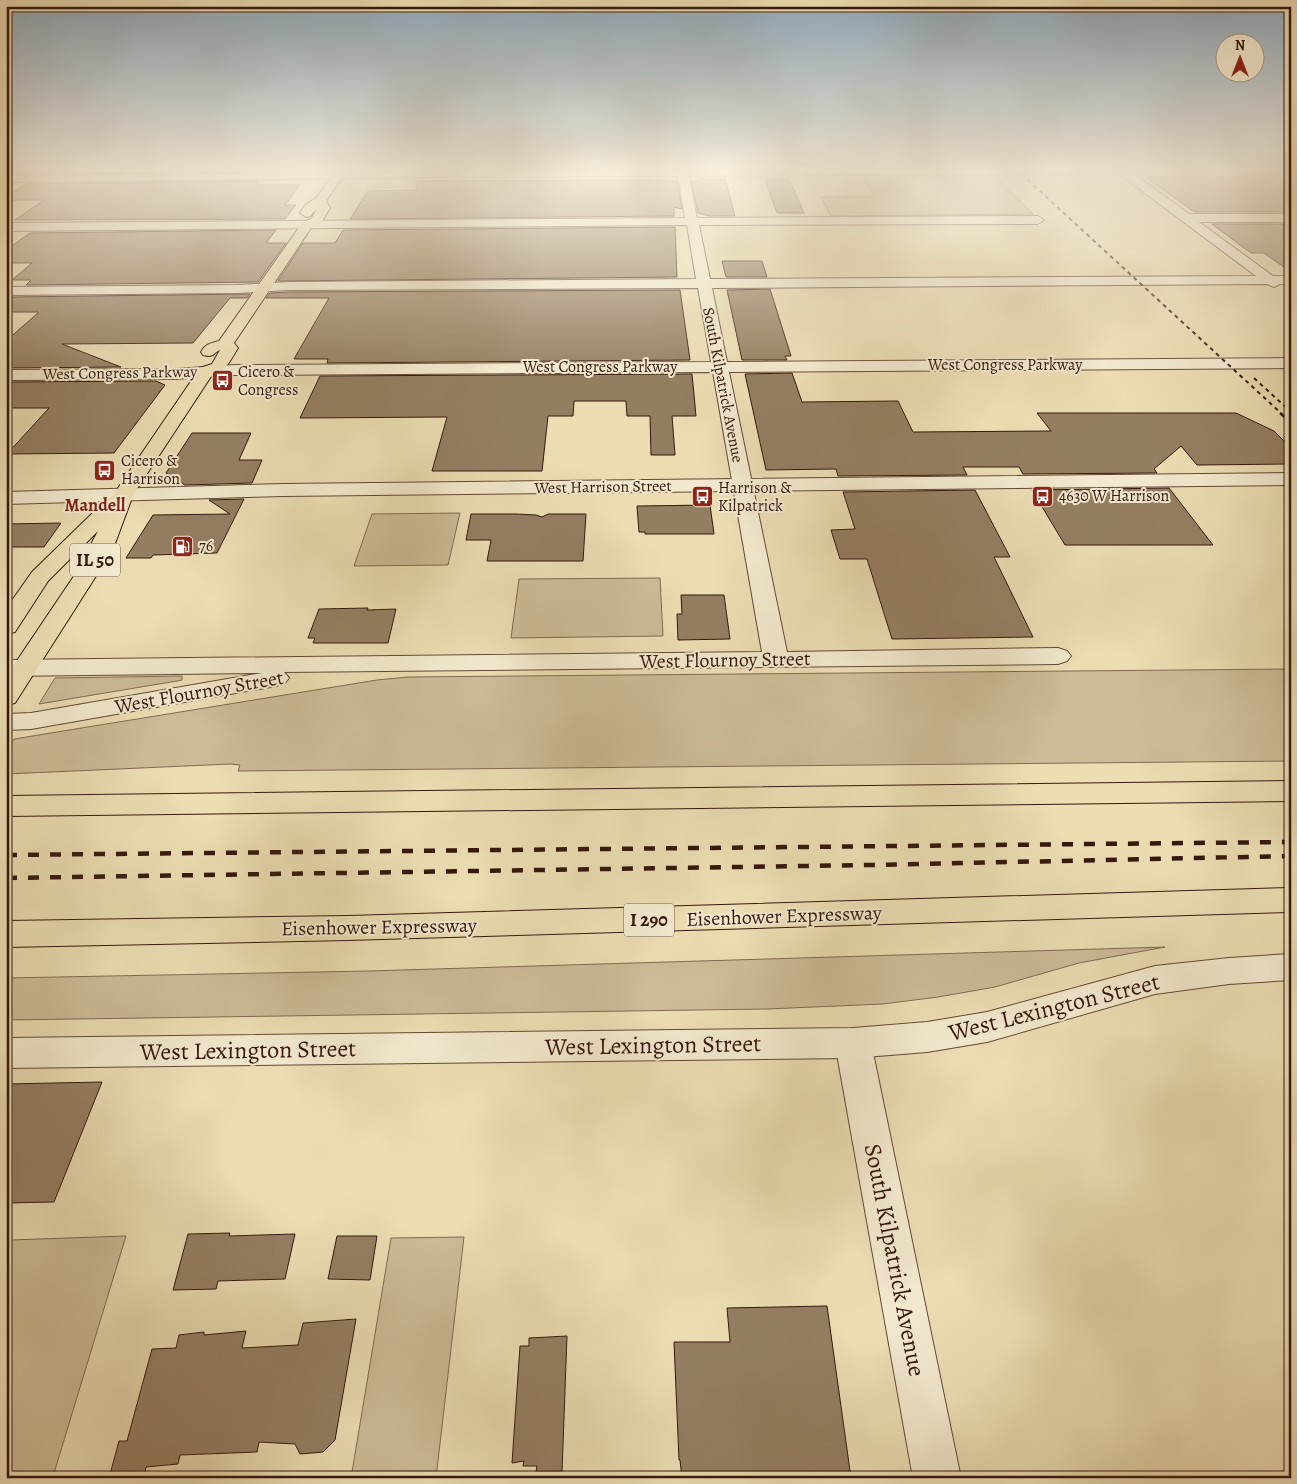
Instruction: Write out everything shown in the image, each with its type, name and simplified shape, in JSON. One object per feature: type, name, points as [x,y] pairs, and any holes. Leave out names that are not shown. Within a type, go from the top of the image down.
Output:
[{"type":"main road","points":[[206,372],[197,367],[211,348],[225,344],[298,238]]},
{"type":"main road","name":"IL 50","points":[[6,627],[40,577],[123,495],[206,372]]},
{"type":"main road","name":"IL 50","points":[[6,697],[17,668],[93,562],[105,540],[123,495]]},
{"type":"main road","points":[[6,806],[1291,791]]},
{"type":"main road","name":"Eisenhower Expressway","points":[[6,934],[348,928],[1291,900]]},
{"type":"street","name":"South Kilpatrick Avenue","points":[[695,238],[776,660]]},
{"type":"street","points":[[1213,238],[1291,296]]},
{"type":"street","points":[[6,291],[237,290],[289,286],[1291,280]]},
{"type":"street","name":"West Congress Parkway","points":[[6,375],[174,374],[235,370],[720,366],[1246,365],[1291,363]]},
{"type":"street","name":"West Harrison Street","points":[[6,498],[283,490],[1291,479]]},
{"type":"street","name":"West Flournoy Street","points":[[17,668],[1058,656]]},
{"type":"street","name":"West Flournoy Street","points":[[6,722],[31,720],[276,678],[392,664]]},
{"type":"street","name":"West Lexington Street","points":[[6,1052],[853,1042],[927,1037],[987,1026],[1155,980],[1229,971],[1291,967]]},
{"type":"street","name":"South Kilpatrick Avenue","points":[[853,1042],[937,1478]]},
{"type":"shaded area","points":[[460,513],[448,565],[354,566],[372,514]]},
{"type":"shaded area","points":[[660,578],[663,636],[511,638],[519,579]]},
{"type":"shaded area","points":[[1291,669],[1291,761],[238,771],[240,765],[230,764],[6,774],[6,751],[14,739],[377,680],[408,677]]},
{"type":"shaded area","points":[[182,676],[182,680],[177,681],[39,704],[55,678]]},
{"type":"shaded area","points":[[1165,947],[1079,963],[995,987],[883,1004],[767,1009],[6,1020],[6,978],[369,971]]},
{"type":"shaded area","points":[[126,1236],[54,1473],[6,1476],[6,1249],[10,1240]]},
{"type":"shaded area","points":[[464,1237],[436,1478],[351,1478],[391,1238]]},
{"type":"building","points":[[23,238],[270,238],[266,243],[286,243],[258,282],[26,285],[31,280],[12,280],[32,263],[6,263],[6,250]]},
{"type":"building","points":[[338,238],[675,238],[677,277],[278,281],[303,243],[335,243]]},
{"type":"building","points":[[1231,238],[1291,238],[1291,272],[1264,253],[1251,253]]},
{"type":"building","points":[[722,261],[762,261],[767,277],[726,277]]},
{"type":"building","points":[[770,289],[791,356],[785,356],[787,360],[742,360],[727,290]]},
{"type":"building","points":[[680,290],[690,360],[327,363],[328,359],[294,359],[329,298],[266,298],[270,293],[289,292]]},
{"type":"building","points":[[250,294],[247,298],[230,298],[193,343],[62,344],[121,367],[6,368],[6,341],[39,312],[6,312],[6,301],[11,297]]},
{"type":"building","points":[[792,373],[802,402],[898,401],[913,432],[1051,431],[1037,413],[1236,413],[1274,431],[1291,448],[1291,464],[1197,465],[1181,446],[1154,469],[1157,473],[1023,474],[1019,467],[963,467],[967,475],[838,476],[836,469],[766,470],[745,374]]},
{"type":"building","points":[[692,374],[696,416],[672,416],[675,455],[651,455],[650,416],[627,416],[626,401],[574,401],[573,416],[548,416],[542,471],[432,471],[447,417],[300,418],[320,376]]},
{"type":"building","points":[[156,381],[165,385],[114,453],[7,454],[49,408],[6,408],[6,382]]},
{"type":"building","points":[[192,433],[251,433],[239,460],[262,460],[252,483],[185,485],[166,473]]},
{"type":"building","points":[[1169,488],[1213,545],[1065,545],[1032,490]]},
{"type":"building","points":[[975,490],[1010,557],[994,557],[1033,637],[892,639],[867,559],[840,559],[831,530],[855,529],[843,492]]},
{"type":"building","points":[[244,499],[217,553],[153,555],[151,558],[126,558],[153,515],[230,514],[209,500]]},
{"type":"building","points":[[710,505],[714,534],[645,534],[645,532],[639,532],[637,506]]},
{"type":"building","points":[[471,514],[516,514],[542,517],[548,514],[586,514],[583,561],[487,561],[491,540],[466,540]]},
{"type":"building","points":[[61,523],[44,547],[6,547],[6,524]]},
{"type":"building","points":[[681,595],[724,595],[730,639],[678,640],[677,614],[682,614]]},
{"type":"building","points":[[368,608],[367,610],[396,609],[388,643],[313,643],[315,638],[308,638],[319,609]]},
{"type":"building","points":[[102,1082],[54,1202],[6,1203],[6,1084]]},
{"type":"building","points":[[230,1233],[229,1236],[295,1234],[285,1279],[218,1281],[216,1289],[173,1290],[188,1234]]},
{"type":"building","points":[[337,1236],[377,1236],[370,1280],[328,1279]]},
{"type":"building","points":[[827,1306],[851,1478],[682,1478],[679,1460],[674,1342],[730,1342],[727,1308]]},
{"type":"building","points":[[356,1319],[335,1440],[323,1452],[300,1454],[295,1444],[259,1442],[257,1452],[180,1455],[178,1464],[146,1467],[144,1478],[109,1478],[119,1441],[127,1441],[152,1349],[176,1348],[179,1335],[204,1332],[204,1335],[246,1331],[242,1348],[298,1345],[303,1323]]},
{"type":"building","points":[[567,1336],[562,1472],[536,1472],[537,1466],[523,1466],[524,1461],[512,1463],[520,1346],[529,1346],[529,1338]]},
{"type":"railway","points":[[1091,238],[1282,414]]},
{"type":"railway","points":[[1254,378],[1291,412]]},
{"type":"railway","points":[[1280,413],[1291,423]]},
{"type":"railway","points":[[6,855],[1291,842]]},
{"type":"railway","points":[[6,878],[871,865],[1291,856]]},
{"type":"place","name":"Cicero & Congress","points":[[222,381]]},
{"type":"place","name":"Cicero & Harrison","points":[[105,470]]},
{"type":"place","name":"4630 W Harrison","points":[[1043,496]]},
{"type":"place","name":"Harrison & Kilpatrick","points":[[702,497]]},
{"type":"place","name":"76","points":[[183,546]]},
{"type":"district","name":"Mandell","points":[[95,505]]}]
